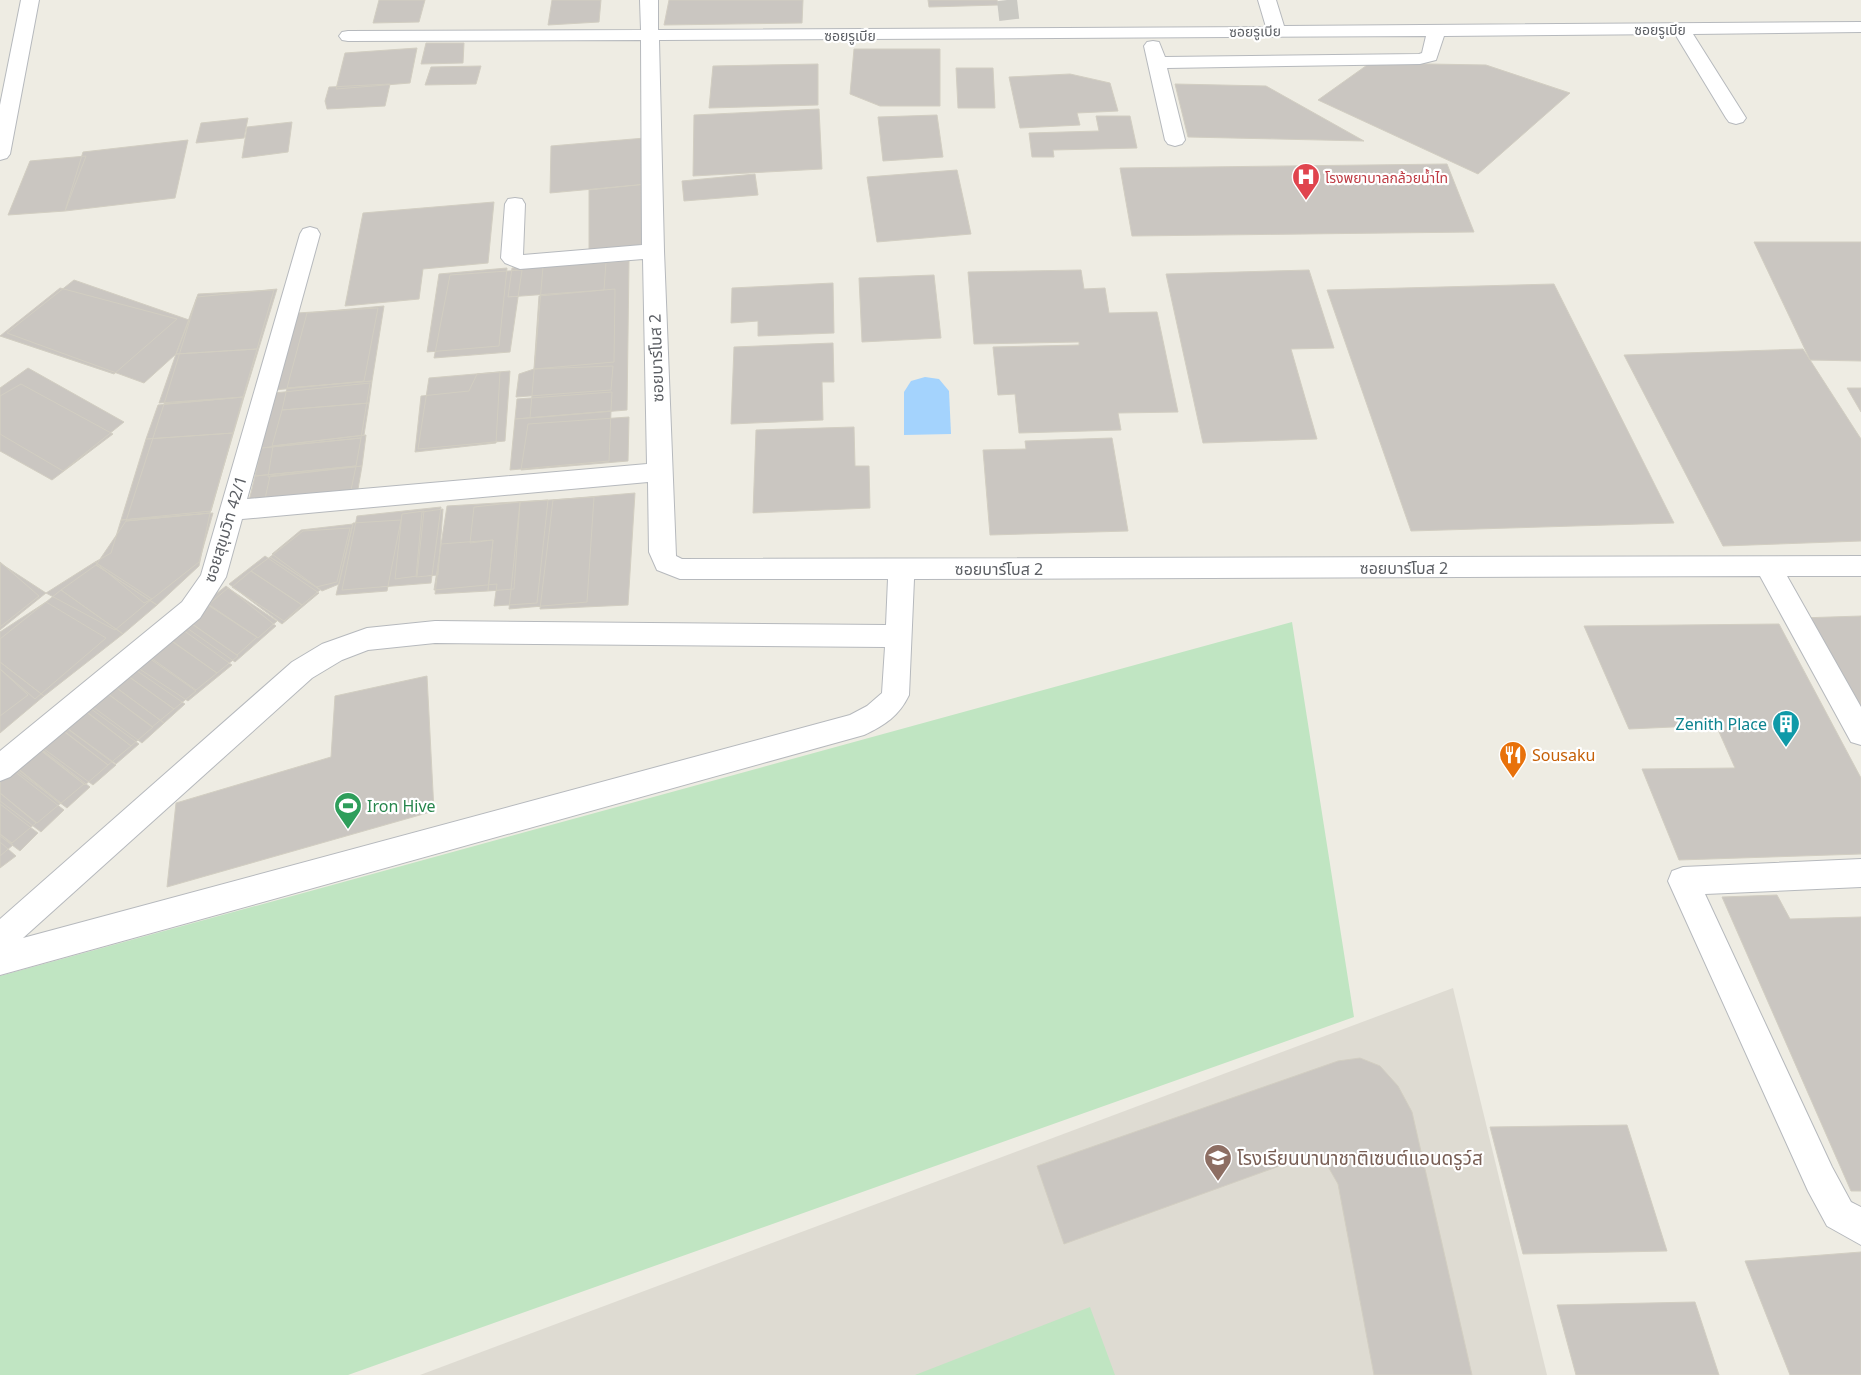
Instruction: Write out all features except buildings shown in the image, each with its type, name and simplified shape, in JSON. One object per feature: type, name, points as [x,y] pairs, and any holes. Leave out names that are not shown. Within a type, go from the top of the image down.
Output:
[{"type":"street","points":[[0,154],[30,0]]},
{"type":"street","name":"ซอยบาร์โบส 2","points":[[649,0],[653,251],[662,552],[666,562],[680,569],[901,570],[1861,566]]},
{"type":"street","points":[[1267,0],[1276,31]]},
{"type":"street","name":"ซอยรูเบีย","points":[[348,36],[650,36],[1011,30],[1149,33],[1861,27]]},
{"type":"street","points":[[1680,29],[1736,118]]},
{"type":"street","points":[[1157,63],[1420,59],[1430,56],[1436,30]]},
{"type":"street","points":[[1149,33],[1175,140]]},
{"type":"street","points":[[515,204],[512,258],[520,262],[653,251]]},
{"type":"street","name":"ซอยสุขุมวิท 42/1","points":[[0,768],[191,610],[213,577],[310,234]]},
{"type":"street","points":[[232,510],[660,472]]},
{"type":"street","points":[[1768,567],[1861,733]]},
{"type":"street","points":[[0,960],[854,726],[871,719],[895,695],[901,570]]},
{"type":"street","points":[[0,939],[302,670],[332,652],[367,639],[435,632],[899,636]]},
{"type":"street","points":[[1861,873],[1683,881],[1820,1179],[1839,1214],[1861,1227]]},
{"type":"shaded area","name":"โรงเรียนนานาชาติเซนต์แอนดรูว์ส","points":[[1453,988],[1547,1375],[420,1375]]},
{"type":"green space","points":[[1292,622],[1354,1017],[348,1375],[0,1375],[0,976]]},
{"type":"green space","points":[[1090,1307],[1115,1375],[915,1375]]},
{"type":"water","points":[[925,377],[939,379],[949,391],[951,434],[904,435],[904,392],[911,381]]},
{"type":"tunnel","points":[[1007,0],[1010,26]]},
{"type":"place","name":"โรงพยาบาลกล้วยน้ำไท","points":[[1306,201]]},
{"type":"place","name":"Zenith Place","points":[[1786,748]]},
{"type":"place","name":"Sousaku","points":[[1513,779]]},
{"type":"place","name":"Iron Hive","points":[[348,830]]},
{"type":"place","name":"โรงเรียนนานาชาติเซนต์แอนดรูว์ส","points":[[1218,1182]]}]
